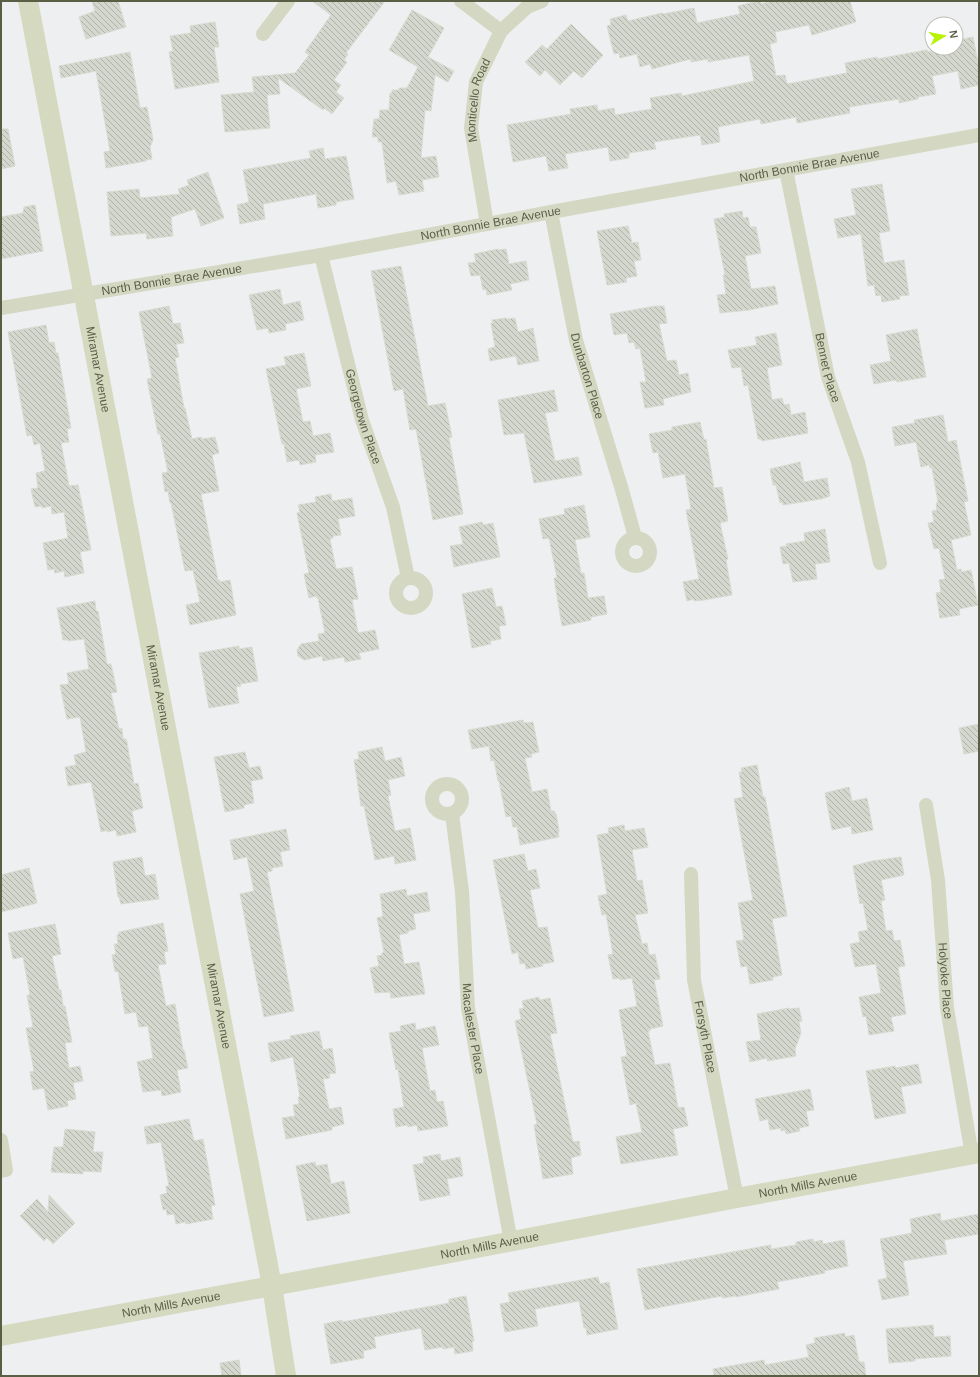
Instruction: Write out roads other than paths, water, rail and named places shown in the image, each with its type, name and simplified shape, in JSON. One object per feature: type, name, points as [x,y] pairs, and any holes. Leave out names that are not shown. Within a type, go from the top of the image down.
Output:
[{"type":"street","name":"Miramar Avenue","points":[[28,1],[272,1286],[286,1376]]},
{"type":"street","points":[[263,34],[288,1]]},
{"type":"street","points":[[461,1],[502,31]]},
{"type":"street","name":"Monticello Road","points":[[487,224],[471,128],[476,82],[502,31],[527,7],[542,1]]},
{"type":"street","name":"North Bonnie Brae Avenue","points":[[1,308],[321,255],[979,135]]},
{"type":"street","name":"Bennet Place","points":[[786,170],[828,377],[858,462],[880,564]]},
{"type":"street","name":"Dunbarton Place","points":[[551,212],[576,340],[635,537]]},
{"type":"street","name":"Georgetown Place","points":[[321,255],[362,420],[393,507],[408,578]]},
{"type":"street","name":"Holyoke Place","points":[[926,805],[938,880],[947,1008],[975,1154]]},
{"type":"street","name":"Macalester Place","points":[[452,814],[462,890],[468,1008],[511,1242]]},
{"type":"street","name":"Forsyth Place","points":[[691,874],[694,980],[737,1198]]},
{"type":"street","points":[[1,1140],[4,1171]]},
{"type":"street","name":"North Mills Avenue","points":[[1,1336],[511,1242],[975,1154]]}]
